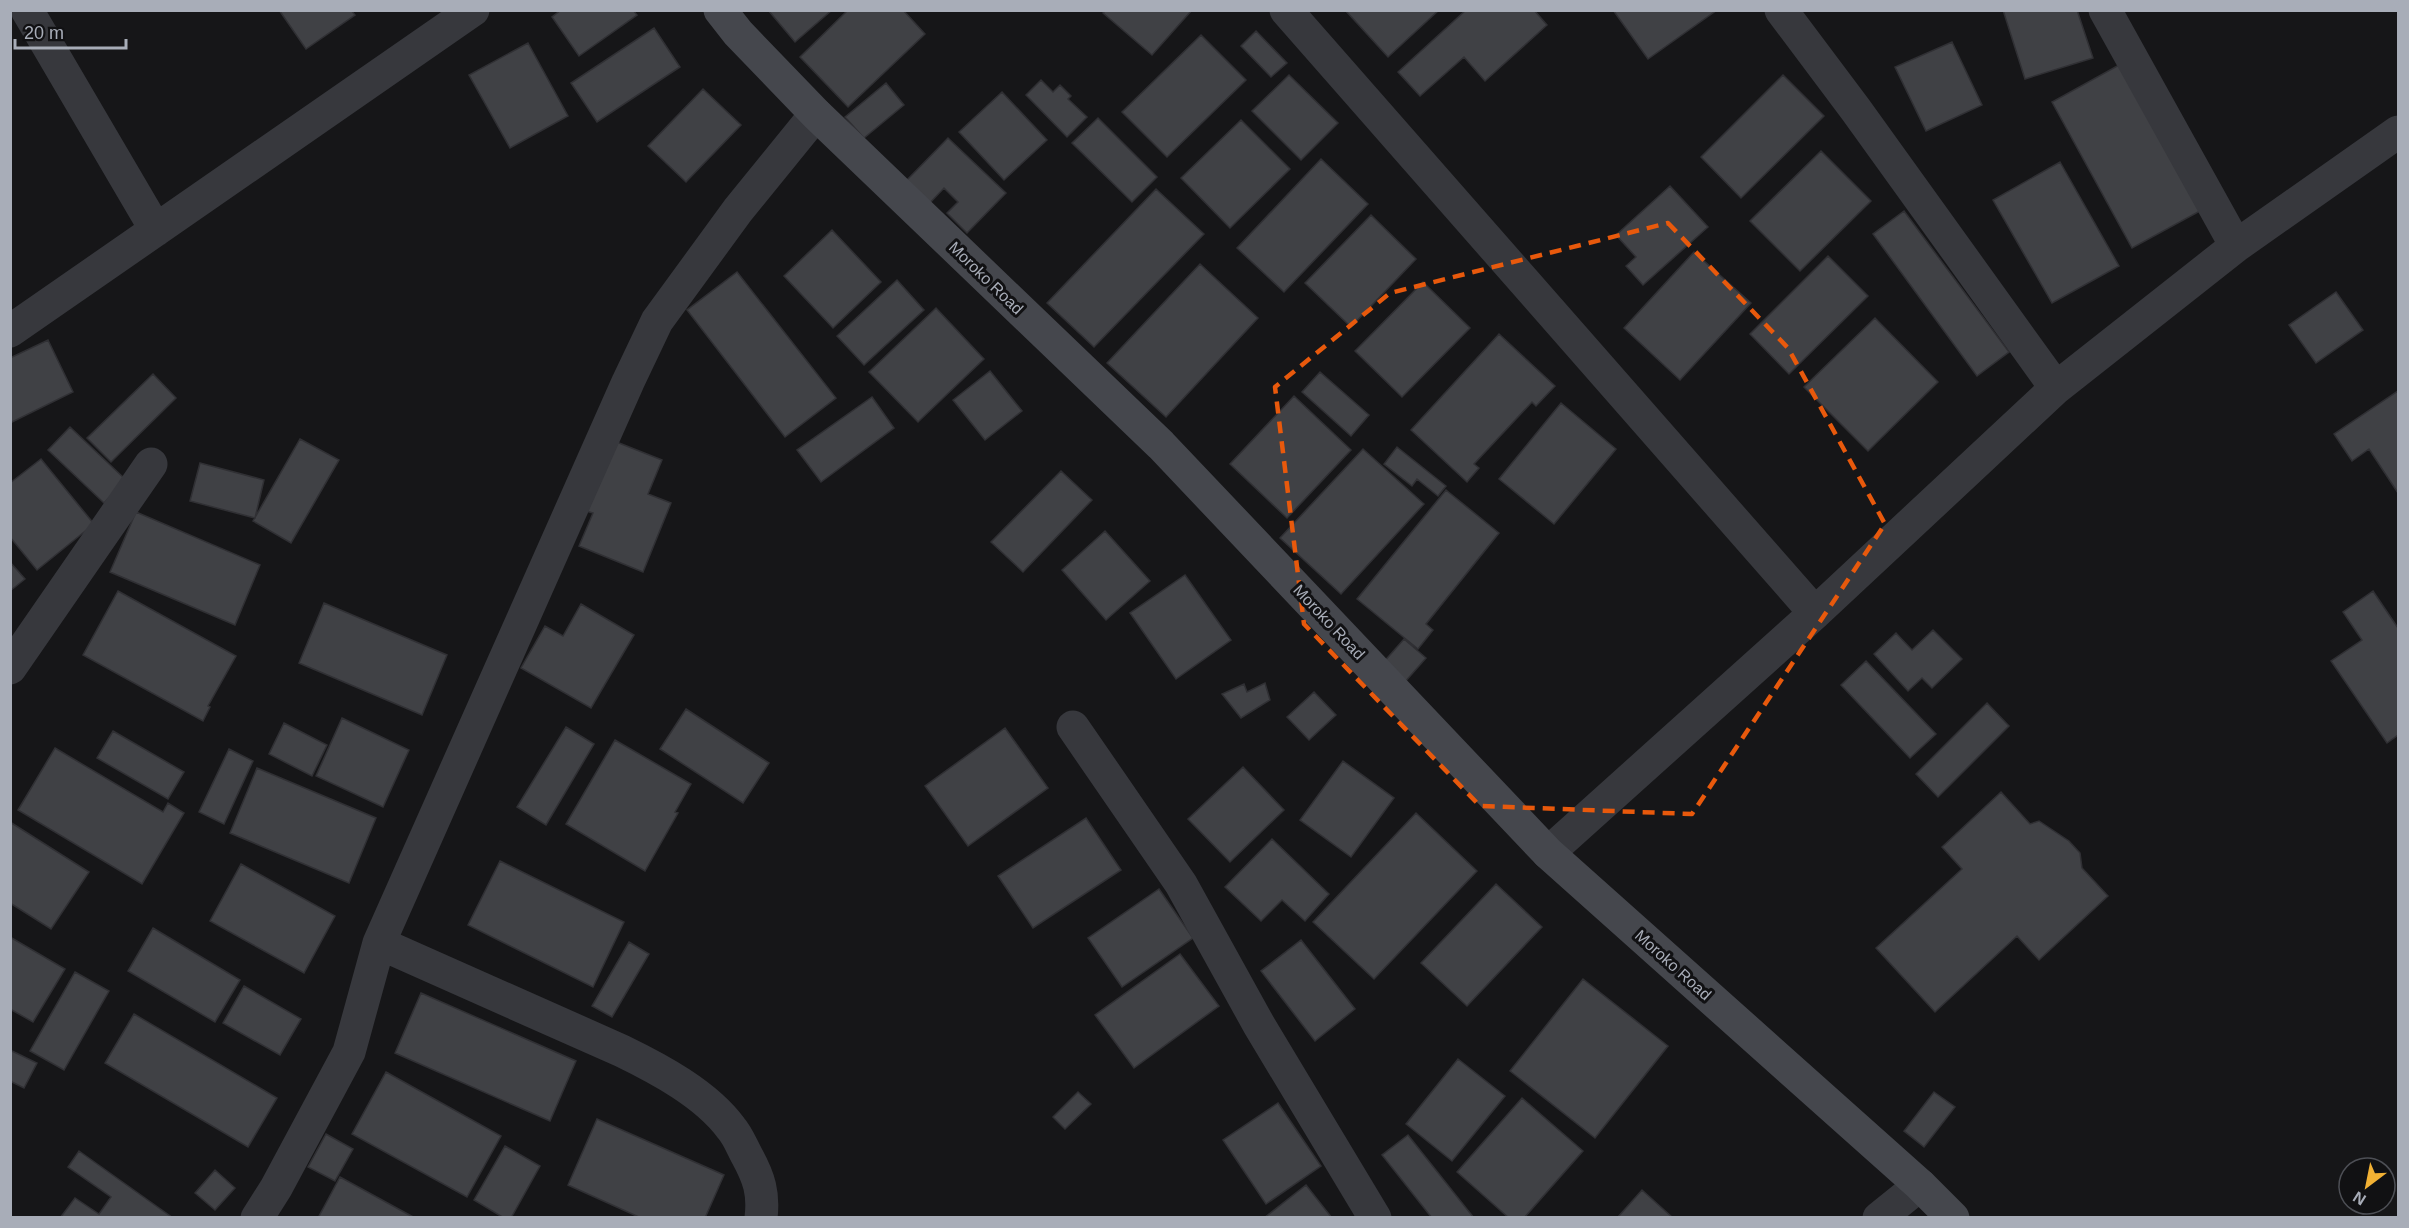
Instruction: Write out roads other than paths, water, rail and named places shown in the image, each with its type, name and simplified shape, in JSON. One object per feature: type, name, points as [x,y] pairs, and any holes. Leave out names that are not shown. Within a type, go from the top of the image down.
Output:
[{"type":"street","points":[[27,10],[156,230]]},
{"type":"street","points":[[10,331],[473,10]]},
{"type":"street","name":"Moroko Road","points":[[720,10],[738,33],[816,114],[1161,445],[1548,853],[1920,1185],[1953,1218]]},
{"type":"street","points":[[1286,10],[1815,613]]},
{"type":"street","points":[[1780,10],[1856,110],[2056,388]]},
{"type":"street","points":[[2105,10],[2236,246]]},
{"type":"street","points":[[256,1218],[276,1188],[349,1052],[379,943],[657,321],[738,210],[816,114]]},
{"type":"street","points":[[1548,853],[1815,613],[2056,388],[2236,246],[2398,132]]},
{"type":"street","points":[[10,668],[151,464]]},
{"type":"street","points":[[1073,727],[1181,884],[1260,1025],[1375,1218]]},
{"type":"street","points":[[379,943],[622,1051],[661,1070],[697,1094],[731,1127],[756,1173],[764,1199],[761,1218]]},
{"type":"street","points":[[1879,1218],[1920,1185]]}]
